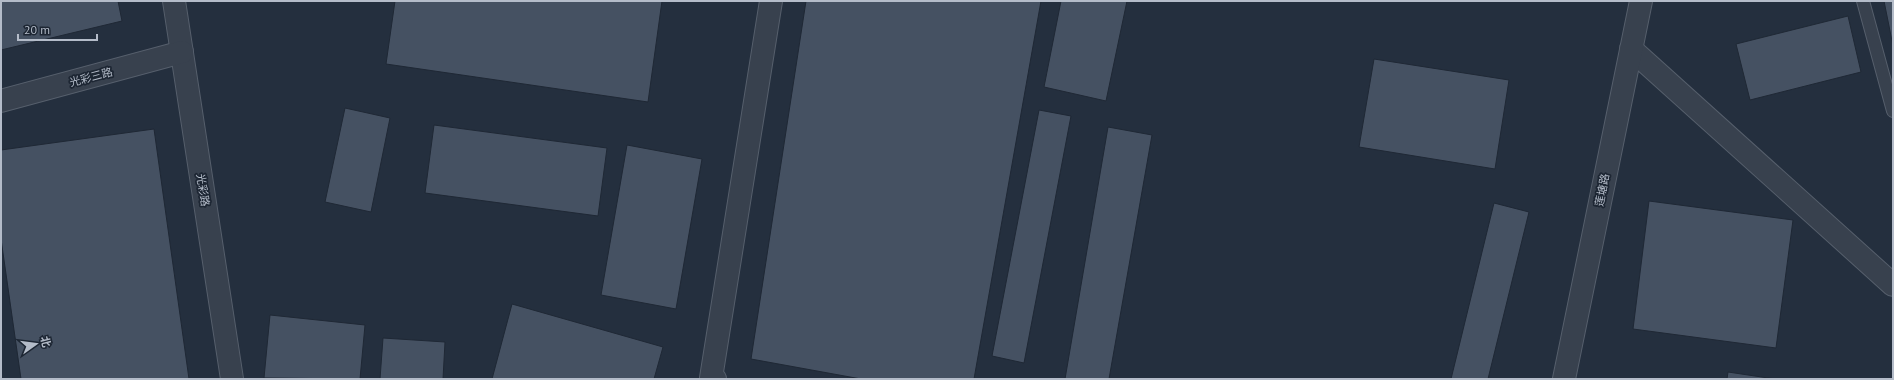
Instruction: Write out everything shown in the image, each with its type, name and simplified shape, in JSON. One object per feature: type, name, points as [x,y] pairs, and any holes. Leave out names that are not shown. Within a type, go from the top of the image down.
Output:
[{"type":"street","name":"光彩路","points":[[174,1],[232,379]]},
{"type":"street","points":[[715,379],[712,378],[771,1]]},
{"type":"street","name":"莲塘路","points":[[1564,379],[1641,1]]},
{"type":"street","points":[[1631,49],[1893,285]]},
{"type":"street","name":"光彩三路","points":[[1,101],[182,52]]},
{"type":"lane","points":[[1863,1],[1893,111]]},
{"type":"building","points":[[1,1],[118,1],[122,21],[1,50]]},
{"type":"building","points":[[395,1],[662,1],[648,102],[386,64]]},
{"type":"building","points":[[806,1],[1041,1],[974,379],[861,379],[751,359]]},
{"type":"building","points":[[1061,1],[1127,1],[1106,101],[1044,87]]},
{"type":"building","points":[[1884,1],[1893,1],[1893,46]]},
{"type":"building","points":[[1848,16],[1861,72],[1750,100],[1736,44]]},
{"type":"building","points":[[1374,59],[1509,80],[1495,169],[1359,147]]},
{"type":"building","points":[[345,108],[390,118],[371,212],[325,202]]},
{"type":"building","points":[[1039,110],[1071,116],[1024,363],[992,356]]},
{"type":"building","points":[[434,125],[607,148],[598,216],[425,193]]},
{"type":"building","points":[[1108,127],[1152,135],[1109,379],[1065,379]]},
{"type":"building","points":[[154,129],[189,379],[21,379],[1,239],[1,150]]},
{"type":"building","points":[[627,145],[702,159],[676,309],[601,295]]},
{"type":"building","points":[[1649,201],[1793,220],[1776,348],[1633,329]]},
{"type":"building","points":[[1494,203],[1529,212],[1488,379],[1451,379]]},
{"type":"building","points":[[512,304],[663,347],[654,379],[492,379]]},
{"type":"building","points":[[270,315],[365,325],[360,379],[264,378]]},
{"type":"building","points":[[383,338],[445,342],[443,379],[380,379]]},
{"type":"building","points":[[1728,372],[1775,379],[1727,379]]}]
